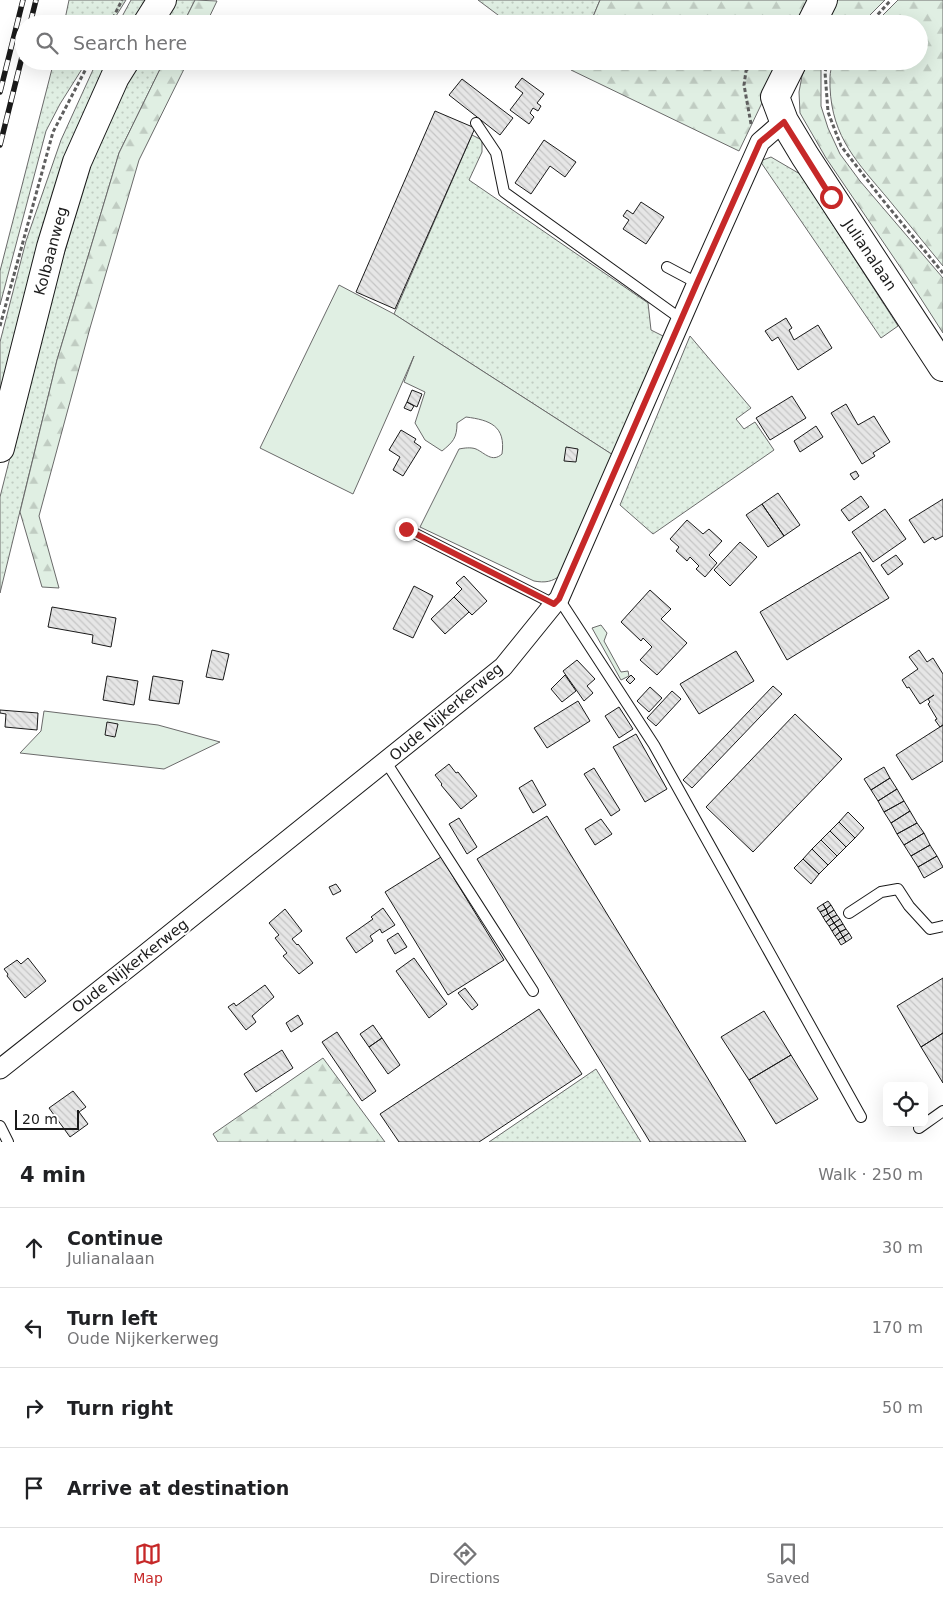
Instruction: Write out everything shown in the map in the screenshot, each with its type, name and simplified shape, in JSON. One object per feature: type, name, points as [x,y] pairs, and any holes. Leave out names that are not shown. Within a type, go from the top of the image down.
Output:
[{"type":"street","points":[[153,15],[162,0]]},
{"type":"street","points":[[816,15],[823,0]]},
{"type":"street","name":"Kolbaanweg","points":[[0,448],[51,247],[77,162],[120,70]]},
{"type":"street","name":"Julianalaan","points":[[788,70],[775,97],[784,122],[943,367]]},
{"type":"street","name":"Oude Nijkerkerweg","points":[[0,1069],[503,667],[557,602],[760,142],[784,122]]},
{"type":"lane","points":[[476,123],[496,153],[504,192],[681,319]]},
{"type":"lane","points":[[667,267],[697,283]]},
{"type":"lane","points":[[406,529],[557,602],[654,745],[861,1116]]},
{"type":"lane","points":[[386,762],[533,991]]},
{"type":"lane","points":[[849,913],[881,892],[898,889],[909,906],[930,930],[943,926]]},
{"type":"lane","points":[[919,1128],[943,1111]]},
{"type":"lane","points":[[0,1126],[8,1142]]},
{"type":"path","points":[[114,15],[122,0]]},
{"type":"path","points":[[877,15],[891,0]]},
{"type":"path","name":"Kolbaanweg","points":[[0,326],[53,132],[85,70]]},
{"type":"path","points":[[748,70],[744,85],[751,125],[760,142]]},
{"type":"path","points":[[826,70],[828,112],[841,146],[943,273]]},
{"type":"green space","points":[[69,0],[126,0],[117,15],[66,15]]},
{"type":"green space","points":[[131,0],[148,0],[140,15],[123,15]]},
{"type":"green space","points":[[176,0],[195,0],[188,15],[167,15]]},
{"type":"green space","points":[[195,0],[217,1],[210,15],[188,15]]},
{"type":"green space","points":[[478,0],[600,0],[594,15],[498,15]]},
{"type":"green space","points":[[600,0],[811,0],[804,15],[594,15]]},
{"type":"green space","points":[[836,0],[885,0],[870,15],[829,15]]},
{"type":"green space","points":[[898,0],[943,0],[943,266],[857,161],[841,135],[832,105],[830,87],[831,70],[928,70],[928,15],[883,15]]},
{"type":"green space","points":[[52,70],[81,70],[46,131],[0,305],[0,271]]},
{"type":"green space","points":[[93,70],[111,70],[0,403],[0,342],[26,241],[61,140]]},
{"type":"green space","points":[[135,70],[160,70],[119,153],[57,360],[0,593],[0,497],[46,315],[89,169]]},
{"type":"green space","points":[[160,70],[184,70],[139,160],[90,328],[39,516],[59,588],[42,587],[20,512],[57,360],[119,153]]},
{"type":"green space","points":[[571,70],[778,70],[739,151]]},
{"type":"green space","points":[[804,70],[821,70],[821,106],[828,128],[840,154],[860,181],[943,278],[943,333],[826,158],[800,113],[799,92]]},
{"type":"green space","points":[[472,135],[482,140],[482,152],[469,180],[648,303],[651,330],[665,337],[613,455],[394,314]]},
{"type":"green space","points":[[771,157],[800,174],[898,326],[881,338],[760,161]]},
{"type":"green space","points":[[339,285],[394,314],[613,455],[561,575],[548,581],[534,581],[420,527],[459,449],[474,448],[495,458],[502,454],[503,444],[499,431],[494,426],[482,420],[466,417],[457,423],[454,439],[442,451],[425,440],[415,423],[425,392],[404,382],[414,356],[353,494],[260,448]]},
{"type":"green space","points":[[690,336],[751,408],[736,419],[744,429],[755,422],[774,450],[653,534],[620,505]]},
{"type":"green space","points":[[601,625],[607,633],[604,641],[621,672],[628,671],[629,676],[621,680],[592,628]]},
{"type":"green space","points":[[44,711],[158,725],[220,742],[164,769],[20,753],[41,731]]},
{"type":"green space","points":[[323,1058],[385,1142],[218,1142],[213,1134]]},
{"type":"green space","points":[[596,1069],[641,1142],[489,1142]]},
{"type":"building","points":[[522,78],[544,94],[537,103],[541,106],[538,111],[533,108],[530,113],[534,117],[529,124],[510,110],[523,93],[515,87]]},
{"type":"building","points":[[462,79],[513,118],[500,135],[449,95]]},
{"type":"building","points":[[435,111],[475,128],[395,309],[356,292]]},
{"type":"building","points":[[544,140],[576,162],[565,177],[550,166],[531,194],[515,183]]},
{"type":"building","points":[[641,202],[664,217],[646,244],[623,229],[629,220],[623,216],[627,210],[633,214]]},
{"type":"building","points":[[786,318],[792,328],[789,330],[794,340],[818,325],[832,348],[798,370],[778,337],[772,341],[765,331]]},
{"type":"building","points":[[412,390],[422,394],[417,407],[407,402]]},
{"type":"building","points":[[792,396],[806,418],[770,440],[756,418]]},
{"type":"building","points":[[407,402],[414,406],[411,411],[404,408]]},
{"type":"building","points":[[846,404],[858,425],[874,416],[890,442],[873,453],[875,456],[862,464],[831,413]]},
{"type":"building","points":[[816,426],[823,437],[800,452],[794,441]]},
{"type":"building","points":[[401,430],[416,439],[414,442],[421,447],[403,476],[393,470],[400,457],[389,450]]},
{"type":"building","points":[[566,447],[578,449],[576,462],[564,461]]},
{"type":"building","points":[[856,471],[859,476],[854,480],[850,474]]},
{"type":"building","points":[[778,493],[800,525],[784,536],[762,504]]},
{"type":"building","points":[[861,496],[869,507],[849,521],[841,510]]},
{"type":"building","points":[[943,499],[943,536],[935,540],[933,537],[924,543],[909,520]]},
{"type":"building","points":[[762,504],[784,536],[768,547],[746,515]]},
{"type":"building","points":[[885,509],[906,539],[873,562],[852,532]]},
{"type":"building","points":[[687,520],[703,534],[709,529],[722,541],[709,555],[717,563],[705,577],[696,569],[699,566],[690,557],[687,561],[676,551],[679,547],[670,539]]},
{"type":"building","points":[[740,542],[757,557],[730,586],[714,570]]},
{"type":"building","points":[[860,552],[889,598],[787,660],[760,612]]},
{"type":"building","points":[[896,555],[903,564],[888,575],[881,565]]},
{"type":"building","points":[[464,576],[487,601],[472,615],[454,597],[462,589],[456,583]]},
{"type":"building","points":[[414,586],[433,596],[413,638],[393,629]]},
{"type":"building","points":[[650,590],[671,609],[661,619],[687,643],[657,675],[640,660],[652,647],[643,638],[641,641],[621,622]]},
{"type":"building","points":[[454,597],[469,612],[445,634],[431,619]]},
{"type":"building","points":[[52,607],[116,618],[111,647],[92,643],[93,635],[48,627]]},
{"type":"building","points":[[212,650],[229,654],[223,680],[206,677]]},
{"type":"building","points":[[919,650],[927,662],[933,658],[943,674],[943,725],[940,727],[928,704],[930,702],[928,699],[934,695],[920,704],[902,680],[918,669],[909,657]]},
{"type":"building","points":[[736,651],[754,681],[699,714],[680,684]]},
{"type":"building","points":[[577,660],[595,679],[587,686],[593,693],[584,701],[563,671]]},
{"type":"building","points":[[565,675],[576,691],[562,702],[551,689]]},
{"type":"building","points":[[631,675],[635,679],[630,684],[626,680]]},
{"type":"building","points":[[107,676],[138,681],[134,705],[103,700]]},
{"type":"building","points":[[153,676],[183,681],[179,704],[149,700]]},
{"type":"building","points":[[773,686],[782,694],[692,788],[683,780]]},
{"type":"building","points":[[650,687],[662,698],[649,712],[637,701]]},
{"type":"building","points":[[672,691],[681,699],[656,726],[647,718]]},
{"type":"building","points":[[578,701],[590,721],[547,748],[534,728]]},
{"type":"building","points":[[619,707],[633,729],[619,738],[605,716]]},
{"type":"building","points":[[0,710],[38,713],[37,730],[5,727],[6,714],[0,713]]},
{"type":"building","points":[[795,714],[842,759],[753,852],[706,807]]},
{"type":"building","points":[[107,722],[118,724],[115,737],[105,735]]},
{"type":"building","points":[[943,725],[943,761],[912,780],[896,755]]},
{"type":"building","points":[[636,734],[667,789],[645,802],[613,747]]},
{"type":"building","points":[[449,764],[456,773],[458,772],[477,796],[461,809],[435,775]]},
{"type":"building","points":[[884,767],[890,778],[871,790],[864,779]]},
{"type":"building","points":[[594,768],[620,810],[611,816],[584,774]]},
{"type":"building","points":[[890,778],[897,789],[878,801],[871,790]]},
{"type":"building","points":[[532,780],[546,805],[533,813],[519,788]]},
{"type":"building","points":[[897,789],[904,801],[884,812],[878,801]]},
{"type":"building","points":[[904,801],[910,811],[891,823],[884,812]]},
{"type":"building","points":[[910,811],[917,823],[897,834],[891,823]]},
{"type":"building","points":[[848,812],[864,828],[855,838],[839,822]]},
{"type":"building","points":[[547,816],[746,1142],[650,1142],[477,859]]},
{"type":"building","points":[[459,818],[477,847],[467,854],[449,824]]},
{"type":"building","points":[[601,819],[612,834],[595,845],[585,829]]},
{"type":"building","points":[[839,822],[855,838],[846,847],[830,831]]},
{"type":"building","points":[[917,823],[924,833],[904,845],[897,834]]},
{"type":"building","points":[[830,831],[846,847],[837,856],[821,840]]},
{"type":"building","points":[[924,833],[930,845],[911,856],[904,845]]},
{"type":"building","points":[[821,840],[837,856],[828,865],[812,849]]},
{"type":"building","points":[[930,845],[937,856],[918,867],[911,856]]},
{"type":"building","points":[[812,849],[828,865],[819,874],[803,859]]},
{"type":"building","points":[[937,856],[943,867],[924,878],[918,867]]},
{"type":"building","points":[[441,857],[504,960],[448,995],[385,892]]},
{"type":"building","points":[[803,859],[819,874],[811,884],[794,868]]},
{"type":"building","points":[[336,884],[341,891],[333,895],[329,887]]},
{"type":"building","points":[[828,901],[831,905],[826,909],[823,904]]},
{"type":"building","points":[[823,904],[826,909],[820,912],[817,908]]},
{"type":"building","points":[[831,905],[834,910],[828,914],[826,909]]},
{"type":"building","points":[[383,908],[395,925],[382,933],[380,929],[370,936],[373,941],[356,953],[346,938],[373,919],[371,917]]},
{"type":"building","points":[[285,909],[302,931],[292,939],[313,963],[299,974],[283,956],[287,953],[275,938],[279,935],[269,923]]},
{"type":"building","points":[[826,909],[828,914],[823,917],[820,912]]},
{"type":"building","points":[[834,910],[837,915],[831,918],[828,914]]},
{"type":"building","points":[[828,914],[831,918],[826,922],[823,917]]},
{"type":"building","points":[[837,915],[840,919],[834,923],[831,918]]},
{"type":"building","points":[[831,918],[834,923],[829,926],[826,922]]},
{"type":"building","points":[[840,919],[843,924],[837,927],[834,923]]},
{"type":"building","points":[[834,923],[837,927],[832,931],[829,926]]},
{"type":"building","points":[[843,924],[846,929],[840,932],[837,927]]},
{"type":"building","points":[[837,927],[840,932],[835,936],[832,931]]},
{"type":"building","points":[[846,929],[849,933],[843,937],[840,932]]},
{"type":"building","points":[[840,932],[843,937],[838,940],[835,936]]},
{"type":"building","points":[[398,933],[407,947],[395,954],[387,940]]},
{"type":"building","points":[[849,933],[852,938],[846,942],[843,937]]},
{"type":"building","points":[[843,937],[846,942],[841,945],[838,940]]},
{"type":"building","points":[[28,958],[46,981],[25,998],[7,976],[8,974],[4,969],[17,960],[21,964]]},
{"type":"building","points":[[414,958],[447,1004],[429,1018],[396,971]]},
{"type":"building","points":[[943,978],[943,1033],[921,1047],[897,1006]]},
{"type":"building","points":[[265,985],[274,997],[252,1016],[256,1022],[246,1030],[228,1007],[234,1003],[236,1006]]},
{"type":"building","points":[[465,988],[478,1005],[472,1010],[458,993]]},
{"type":"building","points":[[539,1009],[582,1074],[479,1142],[399,1142],[380,1114]]},
{"type":"building","points":[[764,1011],[791,1055],[749,1080],[721,1037]]},
{"type":"building","points":[[298,1015],[303,1024],[291,1032],[286,1023]]},
{"type":"building","points":[[373,1025],[382,1038],[369,1047],[360,1034]]},
{"type":"building","points":[[337,1032],[376,1091],[362,1101],[322,1042]]},
{"type":"building","points":[[943,1033],[943,1083],[921,1047]]},
{"type":"building","points":[[382,1038],[400,1065],[388,1074],[369,1047]]},
{"type":"building","points":[[282,1050],[293,1068],[256,1092],[244,1074]]},
{"type":"building","points":[[791,1055],[818,1099],[776,1124],[749,1080]]},
{"type":"building","points":[[73,1091],[86,1107],[79,1112],[88,1124],[70,1137],[49,1108]]},
{"type":"railway","points":[[19,15],[23,0]]},
{"type":"railway","points":[[32,15],[36,0]]},
{"type":"railway","points":[[0,92],[15,32]]},
{"type":"railway","points":[[0,145],[19,70]]},
{"type":"route","points":[[406,529],[554,604],[559,599],[760,142],[784,122],[831,197]]}]
